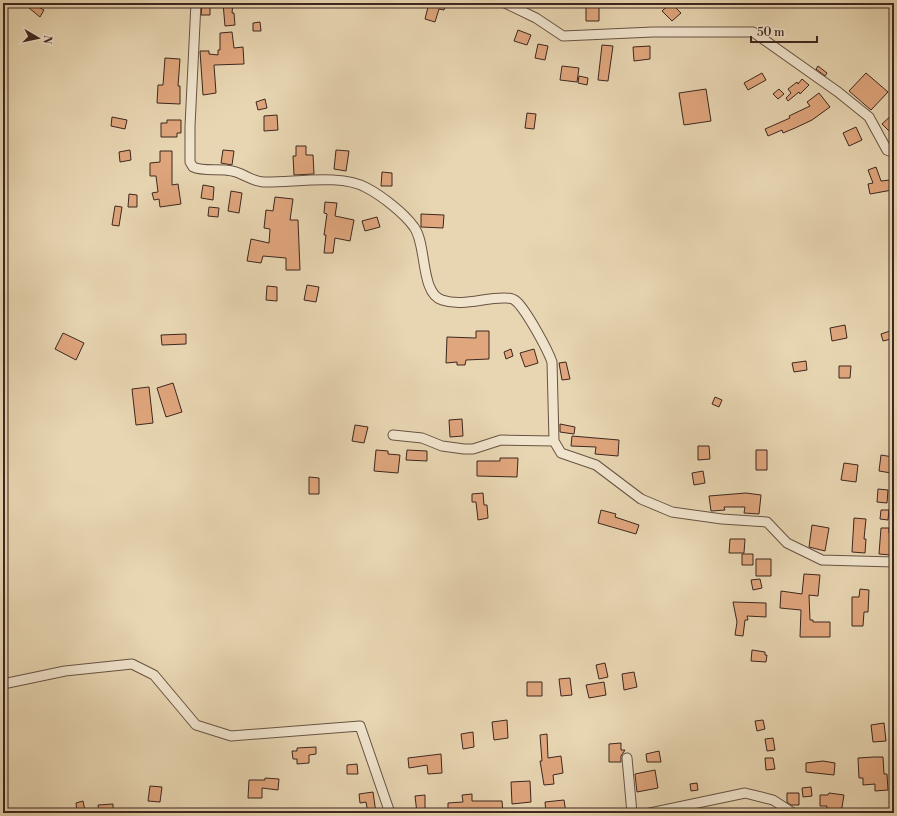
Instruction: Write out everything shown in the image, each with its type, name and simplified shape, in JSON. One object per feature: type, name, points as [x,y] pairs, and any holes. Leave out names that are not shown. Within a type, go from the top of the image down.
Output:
[{"type":"street","points":[[196,3],[190,126],[190,162],[193,167],[232,171],[262,182],[353,181],[368,188],[383,199],[406,218],[416,231],[430,287],[436,297],[446,301],[456,302],[506,298],[512,299],[520,306],[548,350],[552,362],[554,441],[562,452],[596,466],[641,499],[672,512],[722,519],[767,522],[787,543],[822,560],[894,562]]},
{"type":"street","points":[[505,3],[536,18],[563,36],[652,32],[753,32],[838,92],[869,117],[886,150],[894,153]]},
{"type":"street","points":[[393,435],[422,438],[442,446],[464,449],[473,449],[501,440],[554,441]]},
{"type":"street","points":[[3,684],[65,671],[132,664],[154,675],[196,725],[231,736],[360,726],[390,813]]},
{"type":"street","points":[[627,758],[632,813]]},
{"type":"street","points":[[650,813],[745,793],[773,800],[793,813]]},
{"type":"building","points":[[23,3],[31,3],[44,10],[40,17]]},
{"type":"building","points":[[223,3],[233,3],[232,13],[234,13],[235,25],[225,26]]},
{"type":"building","points":[[424,3],[446,3],[444,10],[439,9],[435,22],[425,19],[428,7],[424,6]]},
{"type":"building","points":[[671,3],[681,13],[672,21],[662,11]]},
{"type":"building","points":[[586,4],[599,4],[599,21],[586,21]]},
{"type":"building","points":[[202,5],[210,5],[210,15],[201,15]]},
{"type":"building","points":[[260,22],[261,31],[253,31],[253,23]]},
{"type":"building","points":[[518,30],[531,35],[527,45],[514,41]]},
{"type":"building","points":[[232,32],[234,48],[243,47],[244,64],[214,65],[216,93],[203,95],[200,51],[209,51],[209,54],[218,55],[218,50],[220,50],[220,33]]},
{"type":"building","points":[[538,44],[548,46],[545,60],[535,58]]},
{"type":"building","points":[[602,45],[613,46],[608,81],[598,80]]},
{"type":"building","points":[[650,46],[650,59],[634,61],[633,47]]},
{"type":"building","points":[[165,58],[180,59],[178,86],[180,86],[180,104],[157,103],[158,85],[163,85]]},
{"type":"building","points":[[562,66],[579,68],[577,82],[560,80]]},
{"type":"building","points":[[818,66],[827,73],[825,76],[816,69]]},
{"type":"building","points":[[762,73],[766,80],[748,90],[744,83]]},
{"type":"building","points":[[866,73],[888,92],[871,110],[849,91]]},
{"type":"building","points":[[579,76],[588,78],[587,85],[578,83]]},
{"type":"building","points":[[802,79],[809,85],[800,94],[799,92],[788,101],[786,98],[791,93],[788,89],[797,82],[798,84]]},
{"type":"building","points":[[706,89],[711,121],[684,125],[679,93]]},
{"type":"building","points":[[779,89],[784,94],[778,99],[773,94]]},
{"type":"building","points":[[819,93],[830,107],[812,120],[795,128],[783,133],[782,130],[768,136],[765,129],[790,118],[789,116],[810,106],[807,102]]},
{"type":"building","points":[[265,99],[267,108],[258,110],[256,102]]},
{"type":"building","points":[[527,113],[536,114],[534,129],[525,128]]},
{"type":"building","points":[[894,113],[894,128],[890,132],[882,124]]},
{"type":"building","points":[[277,115],[278,130],[264,131],[264,116]]},
{"type":"building","points":[[112,117],[127,120],[125,129],[111,126]]},
{"type":"building","points":[[167,120],[181,120],[181,133],[177,133],[177,137],[161,137],[161,123],[167,123]]},
{"type":"building","points":[[856,127],[862,140],[849,146],[843,133]]},
{"type":"building","points":[[296,146],[306,146],[306,155],[313,155],[314,174],[294,175],[293,156],[296,156]]},
{"type":"building","points":[[130,150],[131,160],[120,162],[119,152]]},
{"type":"building","points":[[223,150],[234,151],[232,165],[221,163]]},
{"type":"building","points":[[336,150],[349,151],[346,171],[334,169]]},
{"type":"building","points":[[160,151],[172,151],[172,185],[178,184],[181,204],[160,207],[159,199],[154,200],[152,193],[158,192],[156,176],[150,176],[150,163],[160,162]]},
{"type":"building","points":[[876,167],[881,181],[890,180],[892,190],[870,194],[868,184],[873,183],[868,170]]},
{"type":"building","points":[[382,172],[392,173],[392,186],[381,186]]},
{"type":"building","points":[[203,185],[214,187],[213,200],[201,198]]},
{"type":"building","points":[[231,191],[242,193],[239,213],[228,211]]},
{"type":"building","points":[[129,194],[137,195],[137,207],[128,207]]},
{"type":"building","points":[[275,197],[293,199],[290,220],[298,220],[300,270],[286,270],[286,258],[263,256],[261,263],[247,261],[251,239],[269,243],[270,229],[264,228],[266,210],[273,211]]},
{"type":"building","points":[[325,202],[337,203],[335,216],[354,220],[350,241],[335,238],[333,253],[324,253],[326,235],[324,235],[327,214],[324,213]]},
{"type":"building","points":[[115,206],[122,207],[119,226],[112,225]]},
{"type":"building","points":[[209,207],[219,208],[218,217],[208,216]]},
{"type":"building","points":[[421,214],[444,215],[443,228],[421,227]]},
{"type":"building","points":[[377,217],[380,227],[365,231],[362,221]]},
{"type":"building","points":[[307,285],[319,287],[316,302],[304,300]]},
{"type":"building","points":[[267,286],[277,287],[277,301],[266,300]]},
{"type":"building","points":[[845,325],[847,338],[832,341],[830,328]]},
{"type":"building","points":[[476,331],[489,331],[489,359],[466,360],[465,365],[457,365],[457,362],[446,363],[447,337],[476,338]]},
{"type":"building","points":[[890,331],[891,339],[883,341],[881,334]]},
{"type":"building","points":[[63,333],[84,343],[76,360],[55,349]]},
{"type":"building","points":[[186,334],[186,344],[162,345],[161,335]]},
{"type":"building","points":[[511,349],[513,356],[506,359],[504,352]]},
{"type":"building","points":[[534,349],[538,363],[525,367],[520,353]]},
{"type":"building","points":[[806,361],[807,370],[794,372],[792,363]]},
{"type":"building","points":[[566,362],[570,379],[562,380],[559,363]]},
{"type":"building","points":[[839,366],[851,366],[850,378],[839,378]]},
{"type":"building","points":[[173,383],[182,412],[166,417],[157,388]]},
{"type":"building","points":[[149,387],[153,423],[136,425],[132,389]]},
{"type":"building","points":[[715,397],[722,400],[719,407],[712,404]]},
{"type":"building","points":[[462,419],[463,436],[450,437],[449,420]]},
{"type":"building","points":[[560,424],[575,427],[574,434],[560,432]]},
{"type":"building","points":[[355,425],[368,427],[364,443],[352,441]]},
{"type":"building","points":[[572,436],[619,440],[618,456],[595,454],[596,447],[571,446]]},
{"type":"building","points":[[698,446],[709,446],[710,459],[698,460]]},
{"type":"building","points":[[376,450],[388,451],[388,454],[400,455],[398,473],[374,471]]},
{"type":"building","points":[[407,450],[427,451],[427,461],[406,460]]},
{"type":"building","points":[[756,450],[767,450],[767,470],[756,470]]},
{"type":"building","points":[[881,455],[893,457],[891,473],[879,471]]},
{"type":"building","points":[[500,458],[518,458],[517,477],[477,476],[477,461],[500,461]]},
{"type":"building","points":[[844,463],[858,465],[856,482],[841,480]]},
{"type":"building","points":[[703,471],[705,483],[694,485],[692,473]]},
{"type":"building","points":[[309,477],[319,478],[319,494],[309,494]]},
{"type":"building","points":[[878,489],[888,490],[887,503],[877,502]]},
{"type":"building","points":[[483,493],[484,505],[487,505],[488,518],[478,520],[476,502],[472,502],[472,494]]},
{"type":"building","points":[[746,493],[761,495],[759,514],[744,513],[745,507],[724,507],[725,510],[711,511],[709,496]]},
{"type":"building","points":[[601,510],[616,514],[615,517],[639,525],[636,534],[598,523]]},
{"type":"building","points":[[881,510],[889,510],[888,520],[880,519]]},
{"type":"building","points":[[854,518],[866,519],[864,539],[866,539],[865,553],[852,552]]},
{"type":"building","points":[[812,525],[829,528],[825,551],[809,547]]},
{"type":"building","points":[[881,528],[889,528],[889,533],[893,533],[891,555],[879,554]]},
{"type":"building","points":[[730,539],[745,539],[744,553],[729,553]]},
{"type":"building","points":[[742,554],[753,554],[753,565],[742,565]]},
{"type":"building","points":[[756,559],[771,559],[771,576],[756,576]]},
{"type":"building","points":[[804,574],[820,575],[818,596],[809,595],[810,620],[813,620],[813,622],[830,622],[830,637],[800,637],[801,610],[780,608],[781,591],[802,594]]},
{"type":"building","points":[[760,579],[762,588],[753,590],[751,580]]},
{"type":"building","points":[[860,589],[869,590],[868,612],[864,612],[863,626],[852,626],[852,597],[859,597]]},
{"type":"building","points":[[733,602],[766,603],[766,617],[747,616],[748,620],[745,620],[743,636],[735,635],[737,622]]},
{"type":"building","points":[[752,650],[765,652],[765,655],[767,655],[766,662],[751,661]]},
{"type":"building","points":[[605,663],[608,677],[599,679],[596,665]]},
{"type":"building","points":[[634,672],[637,687],[624,690],[622,674]]},
{"type":"building","points":[[570,678],[572,695],[561,696],[559,679]]},
{"type":"building","points":[[527,682],[542,682],[542,696],[527,696]]},
{"type":"building","points":[[604,682],[606,695],[589,698],[586,685]]},
{"type":"building","points":[[507,720],[508,738],[494,740],[492,722]]},
{"type":"building","points":[[763,720],[765,729],[757,731],[755,721]]},
{"type":"building","points":[[884,723],[886,741],[873,742],[871,725]]},
{"type":"building","points":[[473,732],[474,747],[463,749],[461,734]]},
{"type":"building","points":[[547,734],[548,758],[561,756],[563,773],[553,775],[554,784],[544,785],[540,761],[542,761],[540,735]]},
{"type":"building","points":[[773,738],[775,750],[767,751],[765,739]]},
{"type":"building","points":[[621,743],[621,750],[625,750],[621,756],[621,762],[609,762],[609,744]]},
{"type":"building","points":[[316,747],[316,754],[309,755],[309,763],[297,764],[297,759],[293,759],[292,751],[297,751],[297,748]]},
{"type":"building","points":[[659,751],[661,762],[647,762],[646,754]]},
{"type":"building","points":[[441,754],[442,773],[428,774],[427,765],[409,768],[408,758]]},
{"type":"building","points":[[883,757],[884,774],[887,774],[888,790],[875,791],[875,784],[863,785],[863,778],[859,778],[858,758]]},
{"type":"building","points":[[765,758],[773,758],[775,769],[766,770]]},
{"type":"building","points":[[823,761],[835,763],[834,775],[806,772],[806,763]]},
{"type":"building","points":[[357,764],[358,774],[347,774],[347,765]]},
{"type":"building","points":[[655,770],[658,788],[637,792],[635,774]]},
{"type":"building","points":[[265,778],[279,779],[278,790],[262,788],[262,798],[248,798],[249,780],[265,780]]},
{"type":"building","points":[[530,781],[531,802],[512,804],[511,782]]},
{"type":"building","points":[[697,783],[698,790],[691,791],[690,784]]},
{"type":"building","points":[[150,786],[162,787],[160,802],[148,801]]},
{"type":"building","points":[[811,787],[812,796],[803,797],[802,788]]},
{"type":"building","points":[[373,792],[376,813],[368,813],[366,802],[360,803],[359,794]]},
{"type":"building","points":[[787,793],[799,793],[799,805],[791,805],[787,802]]},
{"type":"building","points":[[829,793],[844,795],[841,813],[826,813],[827,806],[820,806],[820,795],[828,795]]},
{"type":"building","points":[[472,794],[472,801],[502,801],[503,813],[448,813],[448,803],[463,802],[462,795]]},
{"type":"building","points":[[425,795],[425,813],[417,813],[415,796]]},
{"type":"building","points":[[564,800],[566,813],[546,813],[545,802]]},
{"type":"building","points":[[83,801],[85,811],[77,812],[76,803]]},
{"type":"building","points":[[113,804],[113,813],[99,813],[98,805]]}]
